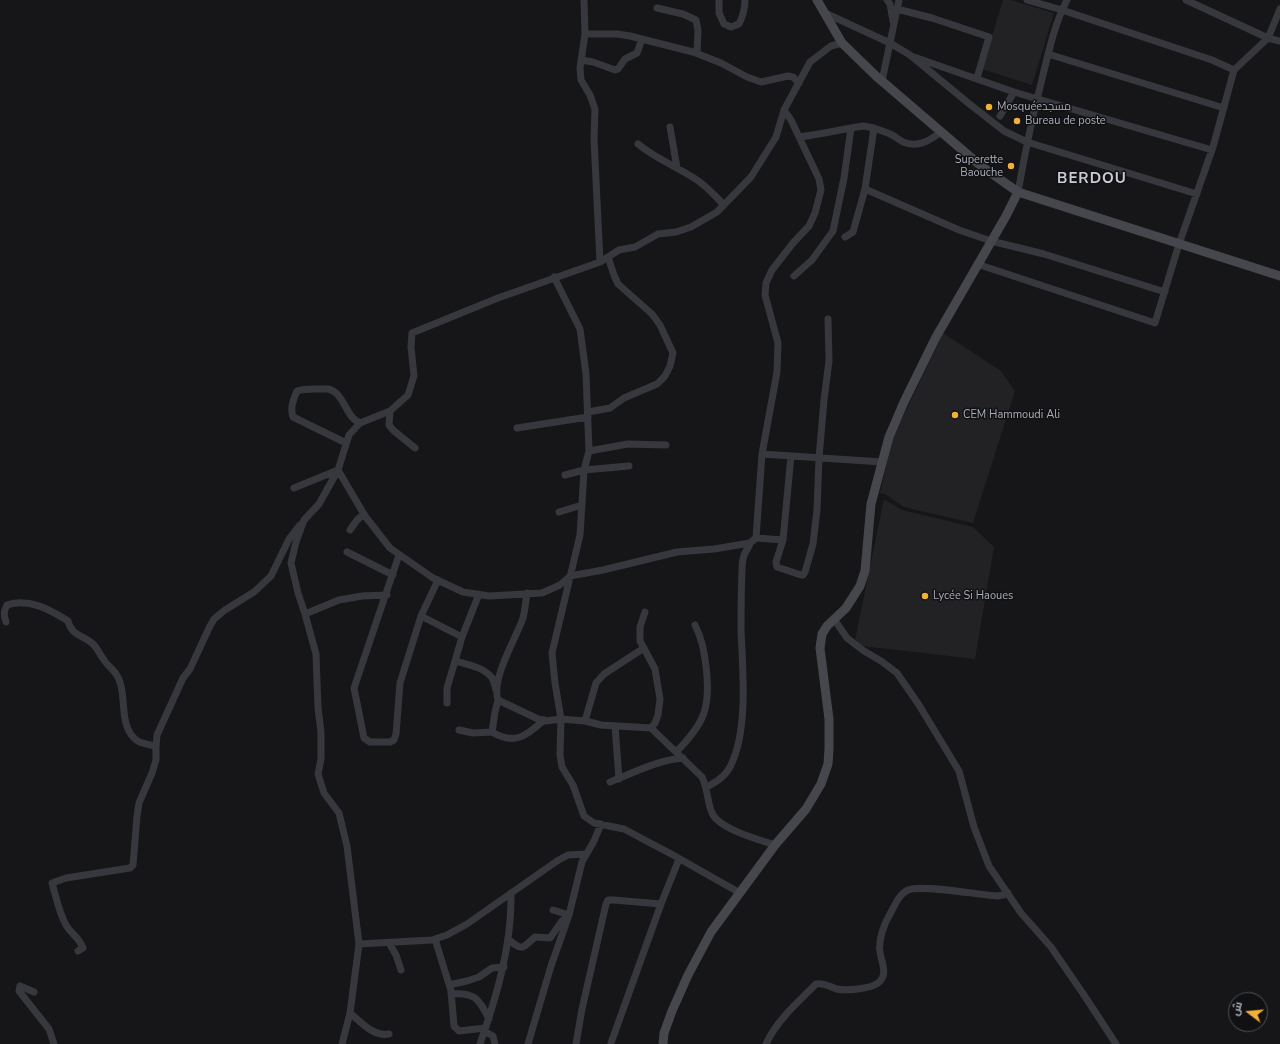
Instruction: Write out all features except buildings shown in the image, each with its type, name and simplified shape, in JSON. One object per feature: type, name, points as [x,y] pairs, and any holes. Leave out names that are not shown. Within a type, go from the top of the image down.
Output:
[{"type":"main road","points":[[817,0],[842,43],[882,81],[981,166],[1018,192],[1280,276]]},
{"type":"main road","points":[[662,1044],[664,1033],[672,1011],[688,975],[711,932],[775,845],[806,809],[821,784],[828,764],[829,749],[829,719],[820,648],[822,634],[834,619],[846,608],[862,581],[865,570],[871,504],[889,437],[904,402],[936,337],[1018,192]]},
{"type":"street","points":[[584,0],[585,34],[580,68],[581,80],[590,95],[595,109],[594,139],[600,262]]},
{"type":"street","points":[[719,0],[720,14],[724,24],[731,27],[739,24],[743,17],[745,7],[744,0]]},
{"type":"street","points":[[887,0],[890,4],[894,25]]},
{"type":"street","points":[[882,81],[899,0]]},
{"type":"street","points":[[1027,0],[1062,10],[1212,60],[1234,70]]},
{"type":"street","points":[[1018,192],[1026,142],[1048,54],[1062,10],[1067,0]]},
{"type":"street","points":[[1186,0],[1198,3],[1268,38],[1280,41]]},
{"type":"street","points":[[657,8],[683,14],[696,20],[698,30],[697,53]]},
{"type":"street","points":[[897,9],[932,18],[989,37],[978,78]]},
{"type":"street","points":[[977,264],[1155,323],[1179,244],[1212,150],[1234,70],[1268,38],[1280,9]]},
{"type":"street","points":[[824,13],[890,43],[910,55],[1004,131],[1026,142],[1197,194]]},
{"type":"street","points":[[585,34],[617,34],[642,39],[697,53],[721,63],[747,77],[761,82],[788,76],[793,77],[799,84]]},
{"type":"street","points":[[581,60],[615,70],[618,69],[625,59],[637,53],[642,39]]},
{"type":"street","points":[[78,951],[83,948],[80,941],[67,927],[52,883],[66,878],[130,868],[133,864],[139,803],[156,760],[157,735],[183,678],[190,669],[209,628],[214,619],[225,610],[254,592],[271,576],[289,539],[319,504],[338,470],[349,435],[360,423],[390,411],[408,395],[414,376],[411,347],[412,333],[498,298],[600,262],[619,250],[635,247],[658,234],[676,232],[691,227],[717,212],[752,177],[776,137],[784,110],[810,62],[831,46],[842,43]]},
{"type":"street","points":[[1048,54],[1224,108]]},
{"type":"street","points":[[910,55],[1014,92],[1212,150]]},
{"type":"street","points":[[1000,116],[1014,92]]},
{"type":"street","points":[[707,787],[720,779],[731,766],[739,738],[743,714],[741,623],[742,561],[753,540],[762,454],[777,372],[778,343],[765,295],[766,283],[772,270],[780,259],[809,226],[815,213],[821,190],[819,179],[791,120],[784,110]]},
{"type":"street","points":[[799,137],[824,134],[863,126],[874,128],[894,136],[901,142],[923,144],[941,132]]},
{"type":"street","points":[[670,127],[677,168]]},
{"type":"street","points":[[794,276],[812,260],[833,231],[844,178],[851,128]]},
{"type":"street","points":[[845,237],[853,232],[865,188],[874,128]]},
{"type":"street","points":[[638,144],[648,152],[706,186],[724,205]]},
{"type":"street","points":[[865,188],[959,230],[991,241],[1044,254],[1165,292]]},
{"type":"street","points":[[517,428],[588,415],[610,408],[624,398],[657,384],[665,376],[670,366],[673,353],[660,325],[652,314],[618,284],[608,257]]},
{"type":"street","points":[[554,277],[580,329],[586,374],[589,450],[584,470],[580,535],[552,653],[554,683],[561,719],[560,755],[562,767],[572,785],[584,816],[594,823],[624,829],[740,893]]},
{"type":"street","points":[[791,456],[783,540],[776,562],[777,567],[803,575],[813,544],[817,510],[819,458],[829,361],[828,319]]},
{"type":"street","points":[[346,443],[293,417],[291,410],[293,399],[297,391],[328,389],[334,392],[342,401],[350,415],[356,422],[360,423]]},
{"type":"street","points":[[390,411],[389,425],[415,448]]},
{"type":"street","points":[[589,450],[628,444],[666,445]]},
{"type":"street","points":[[762,454],[882,462]]},
{"type":"street","points":[[565,475],[584,470],[628,466]]},
{"type":"street","points":[[338,470],[364,514],[390,548],[438,580],[463,592],[489,596],[542,593],[560,585],[570,576],[603,570],[677,552],[714,549],[753,540],[783,540]]},
{"type":"street","points":[[294,488],[338,470]]},
{"type":"street","points":[[559,512],[582,505]]},
{"type":"street","points":[[350,530],[357,520],[364,514]]},
{"type":"street","points":[[304,520],[296,542],[291,563],[316,654],[318,708],[321,732],[321,759],[318,774],[324,793],[339,813],[347,846],[359,944],[350,1013],[342,1044]]},
{"type":"street","points":[[347,552],[393,575]]},
{"type":"street","points":[[399,555],[354,688],[364,738],[370,742],[390,742],[394,740],[396,734],[400,682],[421,616],[438,580]]},
{"type":"street","points":[[497,692],[504,662],[523,617],[527,593]]},
{"type":"street","points":[[446,703],[447,688],[454,661],[479,594]]},
{"type":"street","points":[[306,614],[339,600],[362,596],[386,595]]},
{"type":"street","points":[[6,622],[4,610],[7,605],[22,602],[40,606],[68,621],[70,629],[89,640],[96,647],[104,661],[117,674],[127,723],[134,738],[143,744],[151,744],[156,747]]},
{"type":"street","points":[[644,612],[640,627],[640,641],[655,669],[660,700],[658,715],[651,728]]},
{"type":"street","points":[[421,616],[462,637]]},
{"type":"street","points":[[834,619],[848,638],[864,651],[897,673],[924,712],[959,771],[974,827],[988,866],[1021,913],[1050,947],[1116,1044]]},
{"type":"street","points":[[676,752],[693,736],[707,704],[709,686],[704,648],[695,625]]},
{"type":"street","points":[[585,721],[596,684],[604,674],[644,648]]},
{"type":"street","points":[[454,661],[487,672],[492,678],[498,700],[492,732]]},
{"type":"street","points":[[498,700],[538,719],[561,719],[585,721],[601,725],[651,728],[702,777],[707,787],[708,801],[713,815],[722,824],[749,837],[775,845]]},
{"type":"street","points":[[459,730],[474,733],[492,732],[504,738],[513,739],[527,735],[544,720]]},
{"type":"street","points":[[615,726],[619,779]]},
{"type":"street","points":[[610,782],[665,762],[683,758]]},
{"type":"street","points":[[528,1044],[568,915],[582,862],[594,841],[601,824]]},
{"type":"street","points":[[359,944],[432,940],[447,935],[467,924],[556,861],[568,855],[586,854]]},
{"type":"street","points":[[611,1043],[661,904],[680,859]]},
{"type":"street","points":[[766,1044],[769,1037],[791,1008],[816,984],[820,983],[836,989],[868,988],[878,983],[884,977],[880,944],[886,921],[900,896],[908,890],[917,888],[934,889],[996,896],[1003,896],[1008,893]]},
{"type":"street","points":[[480,1044],[504,967],[508,939],[511,893]]},
{"type":"street","points":[[576,1044],[582,1009],[608,900],[661,904]]},
{"type":"street","points":[[553,910],[568,915]]},
{"type":"street","points":[[508,939],[517,947],[522,948],[526,946],[534,937],[550,938],[568,915]]},
{"type":"street","points":[[435,939],[451,994],[454,1026],[459,1031],[485,1030],[493,1036],[495,1044]]},
{"type":"street","points":[[389,943],[396,955],[401,970]]},
{"type":"street","points":[[449,985],[479,977],[492,968],[504,967]]},
{"type":"street","points":[[34,992],[20,986],[18,991],[49,1030],[54,1044]]},
{"type":"street","points":[[451,994],[461,993],[471,995],[476,998],[489,1019]]},
{"type":"street","points":[[350,1013],[373,1032],[382,1035],[389,1034]]},
{"type":"street","points":[[664,1033],[668,1044]]},
{"type":"shaded area","points":[[1003,0],[1011,0],[1054,13],[1032,85],[982,69]]},
{"type":"shaded area","name":"CEM Hammoudi Ali","points":[[943,333],[1001,371],[1015,391],[973,523],[904,507],[885,494],[880,493],[892,440]]},
{"type":"shaded area","name":"Lycée Si Haoues","points":[[884,499],[902,510],[973,527],[994,547],[975,659],[854,645]]},
{"type":"place","name":"Mosquéeمسجد","points":[[989,107]]},
{"type":"place","name":"Bureau de poste","points":[[1017,121]]},
{"type":"place","name":"Superette Baouche","points":[[1011,166]]},
{"type":"place","name":"CEM Hammoudi Ali","points":[[955,415]]},
{"type":"place","name":"Lycée Si Haoues","points":[[925,596]]},
{"type":"district","name":"BERDOU","points":[[1092,179]]}]
